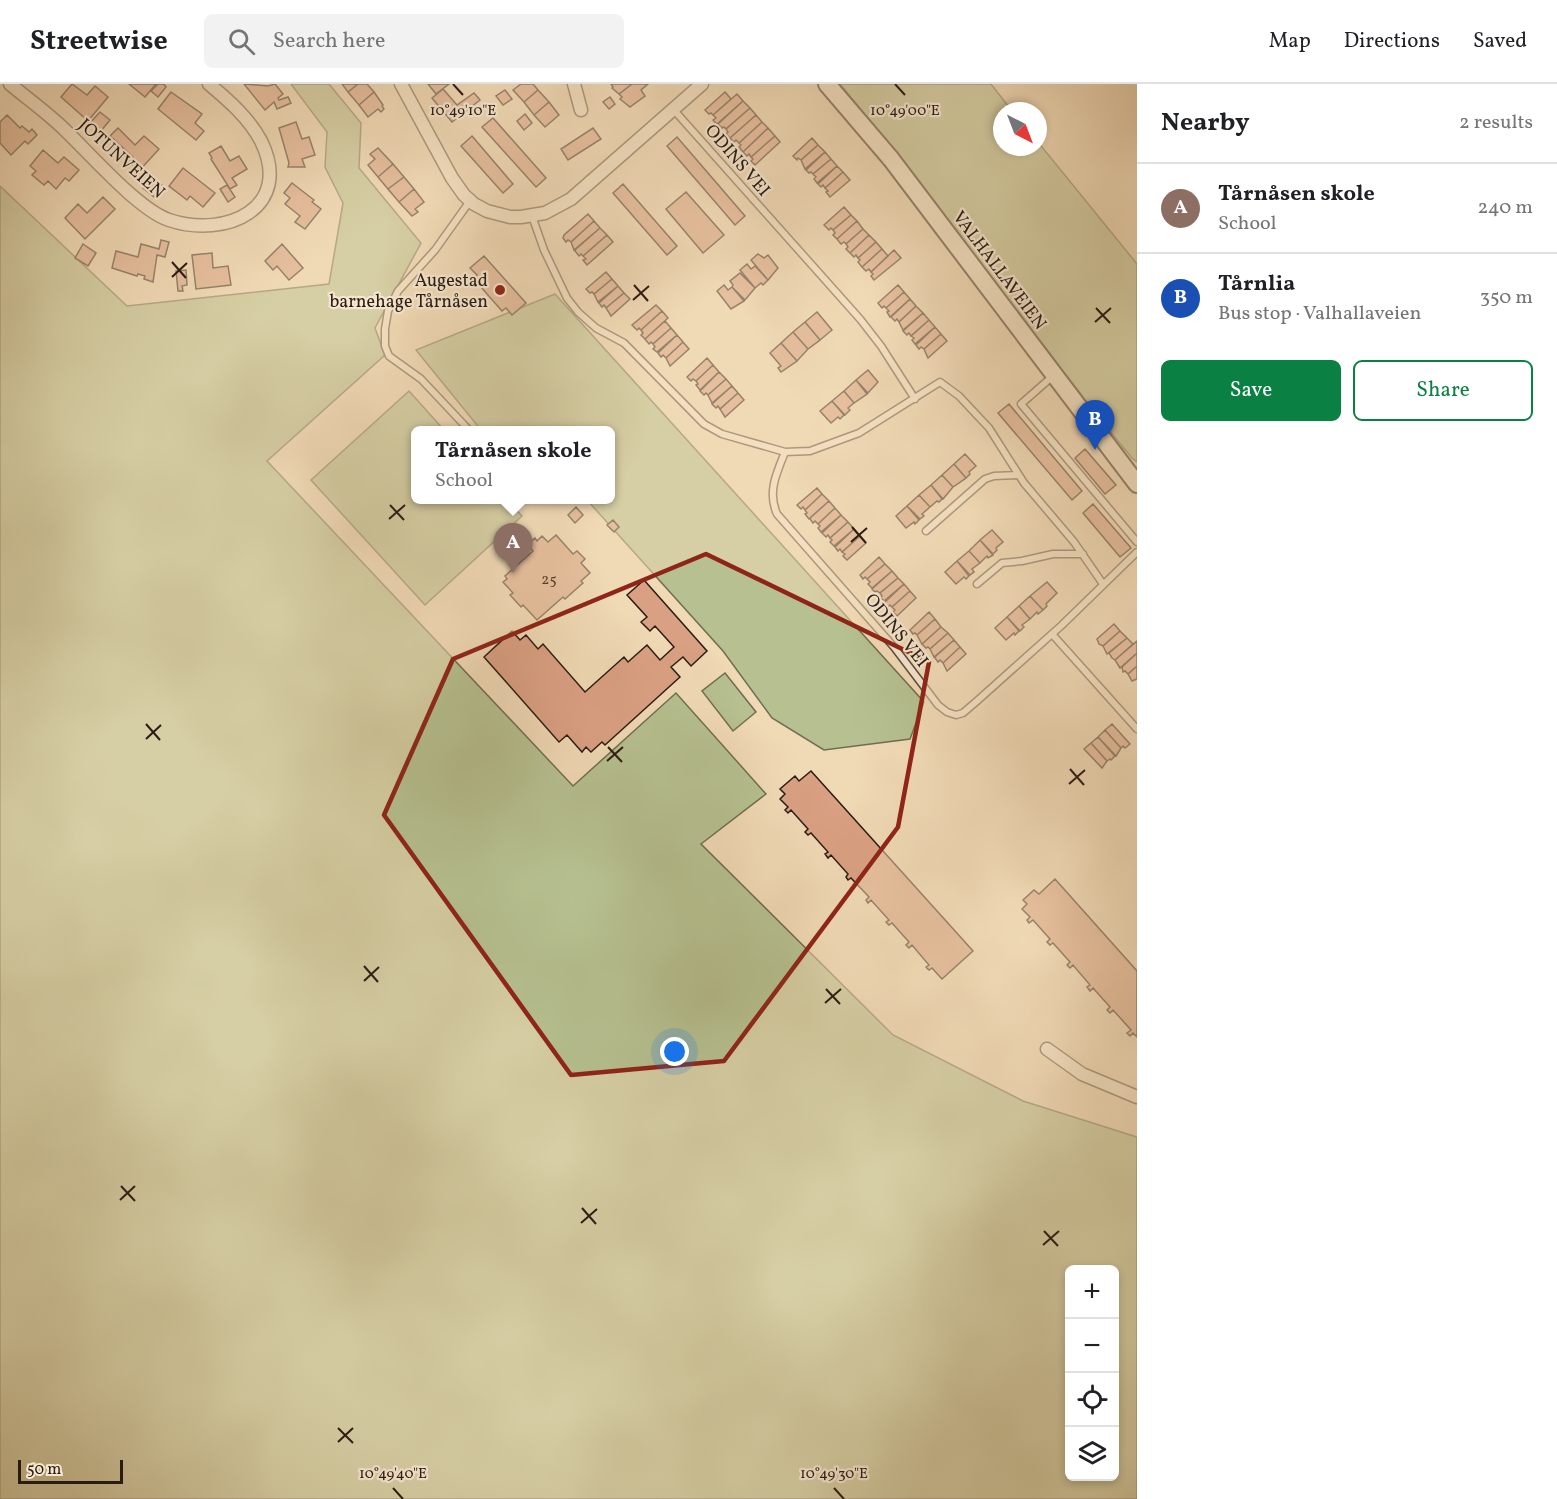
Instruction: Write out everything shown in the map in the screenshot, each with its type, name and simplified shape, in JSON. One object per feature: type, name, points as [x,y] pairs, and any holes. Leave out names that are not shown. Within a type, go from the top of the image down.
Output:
[{"type":"street","name":"JOTUNVEIEN","points":[[10,84],[64,129],[139,201],[166,219],[194,226],[224,225],[244,217],[259,204],[268,187],[269,165],[262,142],[233,105],[209,84]]},
{"type":"street","points":[[401,84],[456,185],[470,201],[479,207],[510,217],[532,216],[554,209],[571,199],[702,84]]},
{"type":"street","points":[[574,84],[581,110]]},
{"type":"street","name":"VALHALLAVEIEN","points":[[827,84],[891,159],[1137,484]]},
{"type":"street","points":[[1047,1049],[1082,1074],[1137,1097]]},
{"type":"lane","name":"ODINS VEI","points":[[673,110],[860,319],[886,353],[915,399]]},
{"type":"lane","points":[[465,426],[421,379],[390,356],[385,346],[385,329],[388,311],[398,291],[435,250],[470,201]]},
{"type":"lane","points":[[532,216],[544,250],[572,306],[587,321],[624,343],[711,429],[785,452],[810,451],[845,440],[876,424],[940,382],[959,396],[989,428],[1018,475],[1058,520],[1103,584]]},
{"type":"lane","points":[[1055,375],[1021,404],[1137,543]]},
{"type":"lane","name":"ODINS VEI","points":[[785,452],[772,488],[777,514],[894,647],[929,696],[942,710],[951,714],[963,712],[1052,634],[1137,552]]},
{"type":"lane","points":[[926,531],[985,479],[994,476],[1018,475]]},
{"type":"lane","points":[[977,584],[1002,562],[1022,561],[1053,554],[1083,554]]},
{"type":"lane","points":[[1052,634],[1137,729]]},
{"type":"highlighted area","points":[[706,554],[929,662],[898,827],[724,1061],[571,1075],[384,815],[453,659]]},
{"type":"green space","points":[[291,84],[329,84],[361,123],[359,168],[421,243],[375,328],[385,355],[267,461],[573,786],[676,693],[766,794],[701,844],[893,1035],[1023,1101],[1137,1137],[1137,1499],[0,1499],[0,186],[127,306],[329,284],[343,203],[325,167],[327,132]]},
{"type":"green space","points":[[840,84],[991,84],[1005,102],[993,102],[993,156],[1047,156],[1047,153],[1137,264],[1137,462],[1095,412]]},
{"type":"green space","points":[[555,294],[924,702],[910,739],[824,750],[772,718],[723,651],[591,504],[615,504],[615,426],[478,426],[416,350]]},
{"type":"green space","points":[[409,391],[440,426],[411,426],[411,504],[511,504],[522,516],[425,605],[311,480]]},
{"type":"green space","points":[[725,673],[756,712],[733,731],[702,691]]},
{"type":"building","points":[[72,84],[87,95],[95,86],[108,97],[88,121],[61,97]]},
{"type":"building","points":[[129,84],[156,84],[145,97]]},
{"type":"building","points":[[158,84],[164,84],[166,87],[158,97],[151,91]]},
{"type":"building","points":[[244,84],[268,86],[275,84],[283,94],[278,98],[279,100],[288,97],[291,103],[277,109],[274,102],[265,110]]},
{"type":"building","points":[[342,84],[358,84],[348,92]]},
{"type":"building","points":[[358,84],[367,84],[374,92],[359,105],[348,92]]},
{"type":"building","points":[[428,84],[449,84],[436,94]]},
{"type":"building","points":[[521,84],[533,84],[538,90],[524,102],[513,90]]},
{"type":"building","points":[[611,84],[632,84],[619,94]]},
{"type":"building","points":[[632,84],[648,84],[641,90],[645,96],[630,107],[620,99],[622,97],[619,94]]},
{"type":"building","points":[[443,89],[457,105],[474,93],[480,100],[452,122],[432,98]]},
{"type":"building","points":[[505,90],[512,99],[503,105],[496,96]]},
{"type":"building","points":[[538,90],[549,102],[534,115],[524,102]]},
{"type":"building","points":[[171,92],[202,114],[195,123],[204,131],[196,140],[158,109]]},
{"type":"building","points":[[374,92],[384,109],[381,112],[378,109],[368,117],[359,105]]},
{"type":"building","points":[[725,92],[731,99],[713,115],[709,114],[705,110]]},
{"type":"building","points":[[737,94],[743,101],[717,124],[713,120],[716,118],[713,115]]},
{"type":"building","points":[[610,97],[615,104],[609,109],[603,102]]},
{"type":"building","points":[[743,101],[750,108],[726,129],[722,128],[718,124]]},
{"type":"building","points":[[549,102],[559,115],[545,127],[534,115]]},
{"type":"building","points":[[750,108],[756,115],[730,138],[726,134],[728,132],[726,129]]},
{"type":"building","points":[[100,112],[110,120],[100,132],[90,123]]},
{"type":"building","points":[[525,114],[532,123],[524,130],[517,121]]},
{"type":"building","points":[[7,115],[20,128],[22,126],[29,132],[32,129],[37,135],[28,144],[25,141],[11,155],[0,143],[0,122]]},
{"type":"building","points":[[756,115],[762,122],[739,143],[736,140],[734,142],[730,138]]},
{"type":"building","points":[[493,118],[546,178],[536,187],[482,127]]},
{"type":"building","points":[[296,122],[302,139],[309,137],[315,155],[302,159],[305,167],[288,167],[289,163],[279,128]]},
{"type":"building","points":[[762,122],[768,128],[743,152],[739,143]]},
{"type":"building","points":[[118,128],[135,145],[144,136],[159,149],[139,171],[129,162],[133,157],[110,136]]},
{"type":"building","points":[[593,128],[601,139],[568,160],[561,149]]},
{"type":"building","points":[[768,128],[775,136],[751,157],[749,154],[747,156],[743,152]]},
{"type":"building","points":[[472,136],[513,184],[503,193],[461,146]]},
{"type":"building","points":[[775,136],[780,142],[755,165],[751,157]]},
{"type":"building","points":[[677,137],[745,216],[735,225],[667,146]]},
{"type":"building","points":[[812,138],[818,145],[801,160],[798,158],[797,160],[793,156]]},
{"type":"building","points":[[818,145],[825,152],[805,169],[801,160]]},
{"type":"building","points":[[221,146],[230,161],[239,156],[247,169],[232,178],[237,185],[230,189],[209,153]]},
{"type":"building","points":[[378,148],[393,164],[378,177],[368,165],[375,159],[370,154]]},
{"type":"building","points":[[43,150],[58,163],[64,157],[79,170],[69,181],[65,178],[56,189],[48,181],[44,185],[32,175],[36,171],[30,166]]},
{"type":"building","points":[[825,152],[831,159],[813,174],[809,173],[806,170]]},
{"type":"building","points":[[831,159],[837,166],[817,183],[813,174]]},
{"type":"building","points":[[393,164],[404,177],[388,189],[378,177]]},
{"type":"building","points":[[837,166],[843,172],[825,188],[823,185],[821,187],[818,184]]},
{"type":"building","points":[[183,168],[215,193],[203,207],[190,196],[187,200],[169,186]]},
{"type":"building","points":[[843,172],[850,180],[830,197],[825,188]]},
{"type":"building","points":[[152,176],[163,186],[154,197],[143,188]]},
{"type":"building","points":[[404,177],[414,189],[399,202],[388,189]]},
{"type":"building","points":[[292,183],[314,200],[312,202],[321,209],[305,229],[295,222],[300,216],[285,204],[290,198],[284,193]]},
{"type":"building","points":[[623,184],[677,246],[667,255],[613,193]]},
{"type":"building","points":[[227,185],[235,197],[228,202],[220,189]]},
{"type":"building","points":[[414,189],[424,202],[415,209],[418,212],[412,216],[399,202]]},
{"type":"building","points":[[686,192],[724,235],[703,253],[666,209]]},
{"type":"building","points":[[103,197],[115,209],[85,239],[65,218],[78,204],[87,213]]},
{"type":"building","points":[[844,207],[851,215],[833,230],[831,228],[829,230],[824,225]]},
{"type":"building","points":[[588,214],[594,221],[571,242],[568,240],[566,242],[564,235]]},
{"type":"building","points":[[851,215],[857,221],[837,239],[833,235],[835,233],[833,230]]},
{"type":"building","points":[[594,221],[600,228],[574,250],[571,242]]},
{"type":"building","points":[[857,221],[863,229],[846,244],[844,242],[841,244],[837,239]]},
{"type":"building","points":[[600,228],[607,235],[583,256],[581,254],[579,256],[576,249]]},
{"type":"building","points":[[863,229],[869,235],[850,253],[846,249],[848,247],[846,244]]},
{"type":"building","points":[[607,235],[613,242],[587,265],[583,256]]},
{"type":"building","points":[[869,235],[876,242],[858,258],[856,255],[854,257],[850,253]]},
{"type":"building","points":[[161,240],[169,242],[165,257],[157,255],[153,282],[144,279],[145,276],[138,274],[137,276],[112,268],[116,251],[138,257],[141,244],[159,249]]},
{"type":"building","points":[[876,242],[882,249],[862,267],[858,258]]},
{"type":"building","points":[[83,244],[96,253],[88,266],[75,258]]},
{"type":"building","points":[[282,244],[303,268],[289,280],[277,266],[273,270],[265,261]]},
{"type":"building","points":[[882,249],[888,256],[871,272],[869,269],[866,271],[862,267]]},
{"type":"building","points":[[894,250],[901,258],[874,280],[871,272]]},
{"type":"building","points":[[212,253],[213,268],[228,266],[231,285],[196,289],[192,255]]},
{"type":"building","points":[[758,254],[764,258],[768,255],[778,268],[768,280],[751,260]]},
{"type":"building","name":"Augestad barnehage Tårnåsen","points":[[484,256],[526,303],[512,315],[506,308],[502,311],[473,278],[477,275],[470,268]]},
{"type":"building","points":[[747,264],[751,269],[755,266],[768,280],[763,285],[761,283],[755,288],[740,270]]},
{"type":"building","points":[[186,270],[187,285],[182,286],[183,291],[178,291],[176,271]]},
{"type":"building","points":[[606,272],[612,279],[594,294],[590,293],[586,289]]},
{"type":"building","points":[[740,273],[755,288],[745,300],[732,287],[730,281]]},
{"type":"building","points":[[612,279],[618,286],[598,302],[594,294]]},
{"type":"building","points":[[724,285],[728,290],[732,287],[744,301],[731,309],[717,291]]},
{"type":"building","points":[[898,285],[904,292],[886,308],[884,306],[882,308],[878,303]]},
{"type":"building","points":[[618,286],[624,293],[606,308],[604,305],[602,307],[599,303]]},
{"type":"building","points":[[904,292],[910,299],[890,317],[886,308]]},
{"type":"building","points":[[624,293],[630,299],[611,316],[606,308]]},
{"type":"building","points":[[910,299],[916,306],[899,322],[897,319],[895,321],[891,317]]},
{"type":"building","points":[[656,305],[662,311],[641,330],[639,328],[637,330],[632,325]]},
{"type":"building","points":[[916,306],[923,313],[903,330],[899,322]]},
{"type":"building","points":[[662,311],[668,318],[645,339],[641,335],[643,333],[641,330]]},
{"type":"building","points":[[817,312],[832,330],[820,340],[805,322]]},
{"type":"building","points":[[923,313],[929,320],[911,336],[909,333],[907,335],[903,331]]},
{"type":"building","points":[[929,320],[935,327],[915,344],[911,336]]},
{"type":"building","points":[[665,321],[671,328],[653,344],[651,342],[649,344],[645,339]]},
{"type":"building","points":[[805,322],[820,340],[808,349],[793,332]]},
{"type":"building","points":[[935,327],[941,334],[924,349],[921,347],[919,349],[916,345]]},
{"type":"building","points":[[671,328],[677,335],[657,352],[653,349],[655,347],[653,344]]},
{"type":"building","points":[[793,332],[808,349],[797,361],[781,343]]},
{"type":"building","points":[[941,334],[947,341],[928,358],[924,349]]},
{"type":"building","points":[[677,335],[683,342],[666,358],[663,355],[661,357],[658,353]]},
{"type":"building","points":[[683,342],[689,349],[670,366],[666,358]]},
{"type":"building","points":[[781,343],[797,361],[781,372],[778,368],[781,366],[770,353]]},
{"type":"building","points":[[707,358],[713,365],[696,381],[693,379],[691,381],[687,377]]},
{"type":"building","points":[[713,365],[719,372],[700,390],[696,381]]},
{"type":"building","points":[[868,370],[878,382],[868,393],[856,380]]},
{"type":"building","points":[[719,372],[726,379],[708,395],[706,393],[704,395],[700,391]]},
{"type":"building","points":[[726,379],[732,386],[712,403],[708,395]]},
{"type":"building","points":[[856,380],[867,394],[854,403],[844,391]]},
{"type":"building","points":[[732,386],[738,393],[720,409],[718,406],[716,408],[712,404]]},
{"type":"building","points":[[844,391],[854,403],[845,415],[832,401]]},
{"type":"building","points":[[738,393],[744,400],[725,417],[720,409]]},
{"type":"building","points":[[832,401],[844,415],[831,423],[820,411]]},
{"type":"building","points":[[1009,404],[1082,491],[1072,500],[998,413]]},
{"type":"building","points":[[1085,449],[1116,485],[1105,494],[1075,458]]},
{"type":"building","points":[[965,454],[976,466],[966,478],[954,464]]},
{"type":"building","points":[[954,464],[966,478],[953,487],[942,475]]},
{"type":"building","points":[[942,475],[953,487],[943,499],[931,485]]},
{"type":"building","points":[[931,485],[942,499],[930,507],[919,495]]},
{"type":"building","points":[[817,488],[822,494],[805,510],[803,507],[801,509],[797,505]]},
{"type":"building","points":[[822,494],[829,501],[809,519],[805,510]]},
{"type":"building","points":[[919,495],[930,507],[920,519],[907,506]]},
{"type":"building","points":[[829,501],[835,508],[818,524],[815,521],[813,523],[811,517]]},
{"type":"building","points":[[1093,504],[1131,548],[1120,557],[1083,513]]},
{"type":"building","points":[[907,506],[919,520],[906,528],[896,516]]},
{"type":"building","points":[[576,507],[583,515],[575,523],[568,515]]},
{"type":"building","points":[[835,508],[841,515],[821,532],[818,524]]},
{"type":"building","points":[[841,515],[848,522],[830,538],[828,535],[826,537],[822,533]]},
{"type":"building","points":[[613,520],[619,527],[614,532],[607,525]]},
{"type":"building","points":[[848,522],[854,529],[834,546],[830,538]]},
{"type":"building","points":[[854,529],[860,536],[842,552],[840,549],[838,551],[835,547]]},
{"type":"building","points":[[992,530],[1003,542],[993,554],[980,540]]},
{"type":"building","points":[[556,535],[573,554],[577,551],[585,559],[581,563],[590,573],[581,581],[583,583],[565,599],[563,597],[537,620],[510,595],[513,593],[503,582],[507,579],[505,576],[533,551],[527,545],[535,538],[537,541],[542,536],[548,542]]},
{"type":"building","points":[[860,536],[866,543],[847,560],[842,552]]},
{"type":"building","points":[[980,540],[993,555],[988,558],[987,556],[980,563],[969,551]]},
{"type":"building","points":[[969,551],[980,563],[972,569],[974,572],[970,575],[957,561]]},
{"type":"building","points":[[879,557],[885,564],[867,579],[865,577],[863,579],[860,575]]},
{"type":"building","points":[[957,561],[969,576],[956,584],[945,572]]},
{"type":"building","points":[[885,564],[892,571],[872,588],[867,579]]},
{"type":"building","points":[[892,571],[898,578],[880,593],[875,592],[872,589]]},
{"type":"building","points":[[898,578],[904,584],[884,601],[880,593]]},
{"type":"building","points":[[644,580],[707,651],[691,666],[683,657],[671,667],[680,677],[605,745],[602,742],[591,752],[586,747],[582,752],[567,735],[559,742],[484,657],[512,631],[520,640],[526,635],[538,649],[543,644],[585,692],[624,657],[628,662],[647,645],[660,660],[674,647],[655,626],[650,631],[641,622],[647,617],[627,595]]},
{"type":"building","points":[[1047,582],[1057,593],[1043,610],[1030,596]]},
{"type":"building","points":[[904,584],[910,591],[892,607],[890,605],[888,607],[884,603]]},
{"type":"building","points":[[910,591],[916,598],[897,616],[892,607]]},
{"type":"building","points":[[1030,596],[1043,610],[1030,619],[1019,606]]},
{"type":"building","points":[[1019,606],[1030,619],[1022,625],[1024,627],[1020,631],[1007,617]]},
{"type":"building","points":[[929,612],[935,619],[917,635],[913,634],[910,630]]},
{"type":"building","points":[[1007,617],[1019,631],[1006,640],[995,628]]},
{"type":"building","points":[[935,619],[941,627],[922,644],[917,635]]},
{"type":"building","points":[[1114,624],[1120,631],[1103,646],[1099,644],[1097,639]]},
{"type":"building","points":[[941,627],[948,633],[930,649],[926,648],[922,644]]},
{"type":"building","points":[[1120,631],[1127,638],[1107,654],[1103,646]]},
{"type":"building","points":[[948,633],[954,640],[934,657],[930,649]]},
{"type":"building","points":[[1127,638],[1133,644],[1115,660],[1109,653]]},
{"type":"building","points":[[954,640],[960,647],[943,663],[940,660],[938,662],[936,656]]},
{"type":"building","points":[[1137,641],[1137,653],[1120,668],[1115,660]]},
{"type":"building","points":[[960,647],[966,654],[947,671],[943,663]]},
{"type":"building","points":[[1137,653],[1137,666],[1128,674],[1123,672],[1122,667]]},
{"type":"building","points":[[1137,666],[1137,679],[1132,681],[1128,674]]},
{"type":"building","points":[[1112,724],[1130,744],[1125,748],[1123,746],[1121,748],[1105,730]]},
{"type":"building","points":[[1105,730],[1121,748],[1116,756],[1098,737]]},
{"type":"building","points":[[1098,737],[1115,756],[1111,760],[1107,761],[1091,743]]},
{"type":"building","points":[[1091,743],[1107,761],[1102,768],[1084,749]]},
{"type":"building","points":[[811,771],[973,951],[942,979],[932,968],[929,970],[926,967],[929,965],[912,945],[909,948],[906,945],[909,942],[892,923],[889,925],[886,922],[889,920],[871,900],[868,903],[866,900],[869,897],[851,878],[848,880],[846,877],[848,874],[831,855],[828,858],[825,854],[828,852],[811,833],[808,835],[805,832],[808,829],[791,810],[788,813],[785,810],[788,807],[780,799],[785,794],[780,789],[795,776],[799,781]]},
{"type":"building","points":[[1055,879],[1137,971],[1137,1037],[1133,1033],[1130,1036],[1127,1033],[1131,1030],[1113,1010],[1110,1013],[1107,1010],[1110,1007],[1093,988],[1090,991],[1087,987],[1090,985],[1073,965],[1070,968],[1067,965],[1070,962],[1053,943],[1050,945],[1047,942],[1050,939],[1033,920],[1029,923],[1027,920],[1030,917],[1022,909],[1027,904],[1023,900],[1034,890],[1039,894]]},
{"type":"place","name":"Augestad barnehage Tårnåsen","points":[[500,290]]},
{"type":"place","name":"Tårnlia","points":[[1095,450]]},
{"type":"place","name":"Tårnåsen skole","points":[[513,573]]}]
